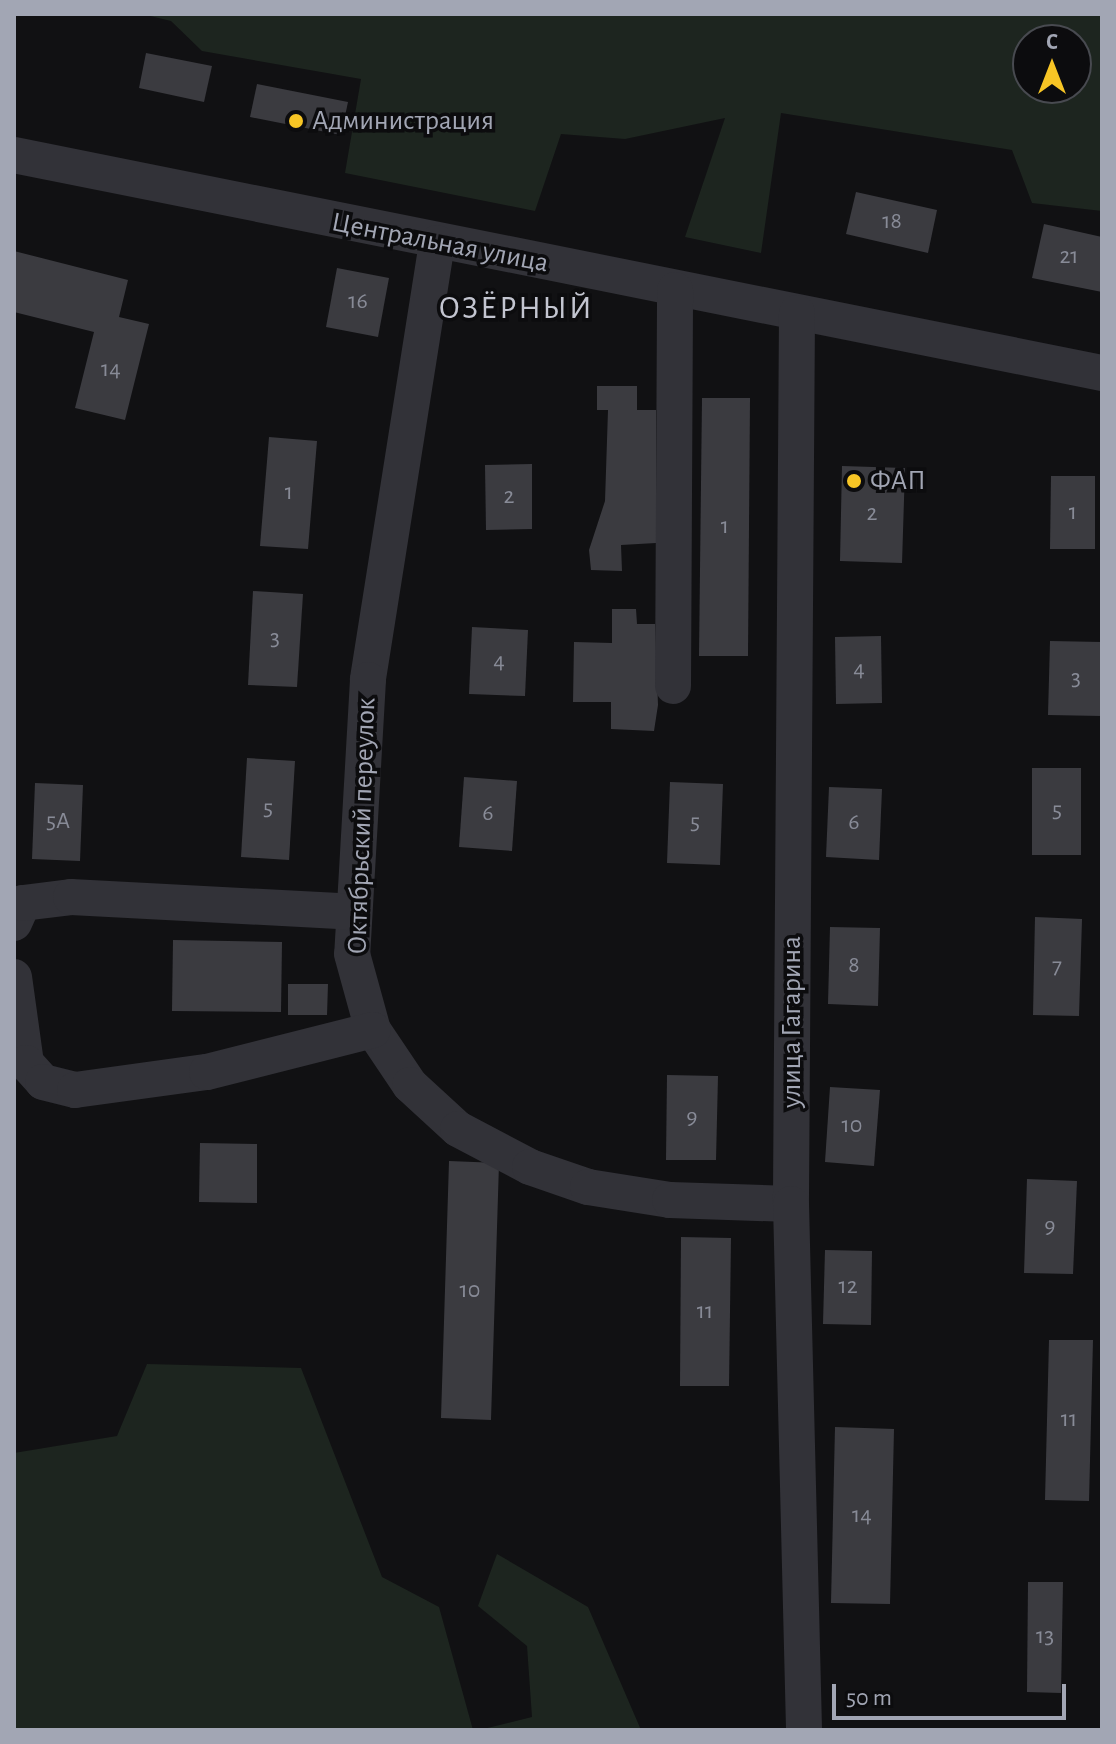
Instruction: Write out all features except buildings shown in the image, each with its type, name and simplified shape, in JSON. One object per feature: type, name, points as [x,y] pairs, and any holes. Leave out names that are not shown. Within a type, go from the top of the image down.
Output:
[{"type":"street","name":"Центральная улица","points":[[14,155],[437,243],[1102,373]]},
{"type":"street","name":"Октябрьский переулок","points":[[437,243],[368,680],[352,954],[373,1030],[410,1085],[458,1129],[530,1167],[588,1187],[670,1200],[791,1204]]},
{"type":"street","points":[[673,686],[675,290]]},
{"type":"street","name":"улица Гагарина","points":[[797,313],[791,1204],[804,1730]]},
{"type":"street","points":[[17,907],[71,897],[353,912]]},
{"type":"street","points":[[14,977],[26,1063],[43,1082],[75,1090],[207,1072],[373,1030]]},
{"type":"shaded area","points":[[142,14],[1102,14],[1102,211],[1032,203],[1012,150],[781,113],[761,253],[685,237],[725,118],[625,139],[561,134],[535,211],[345,173],[361,79],[202,51],[171,21]]},
{"type":"shaded area","points":[[147,1364],[301,1368],[382,1577],[439,1607],[473,1730],[14,1730],[14,1453],[117,1436]]},
{"type":"shaded area","points":[[497,1554],[588,1607],[641,1730],[479,1730],[532,1717],[527,1646],[478,1606]]},
{"type":"place","name":"Администрация","points":[[296,121]]},
{"type":"place","name":"ФАП","points":[[854,481]]},
{"type":"district","name":"ОЗЁРНЫЙ","points":[[516,308]]}]
